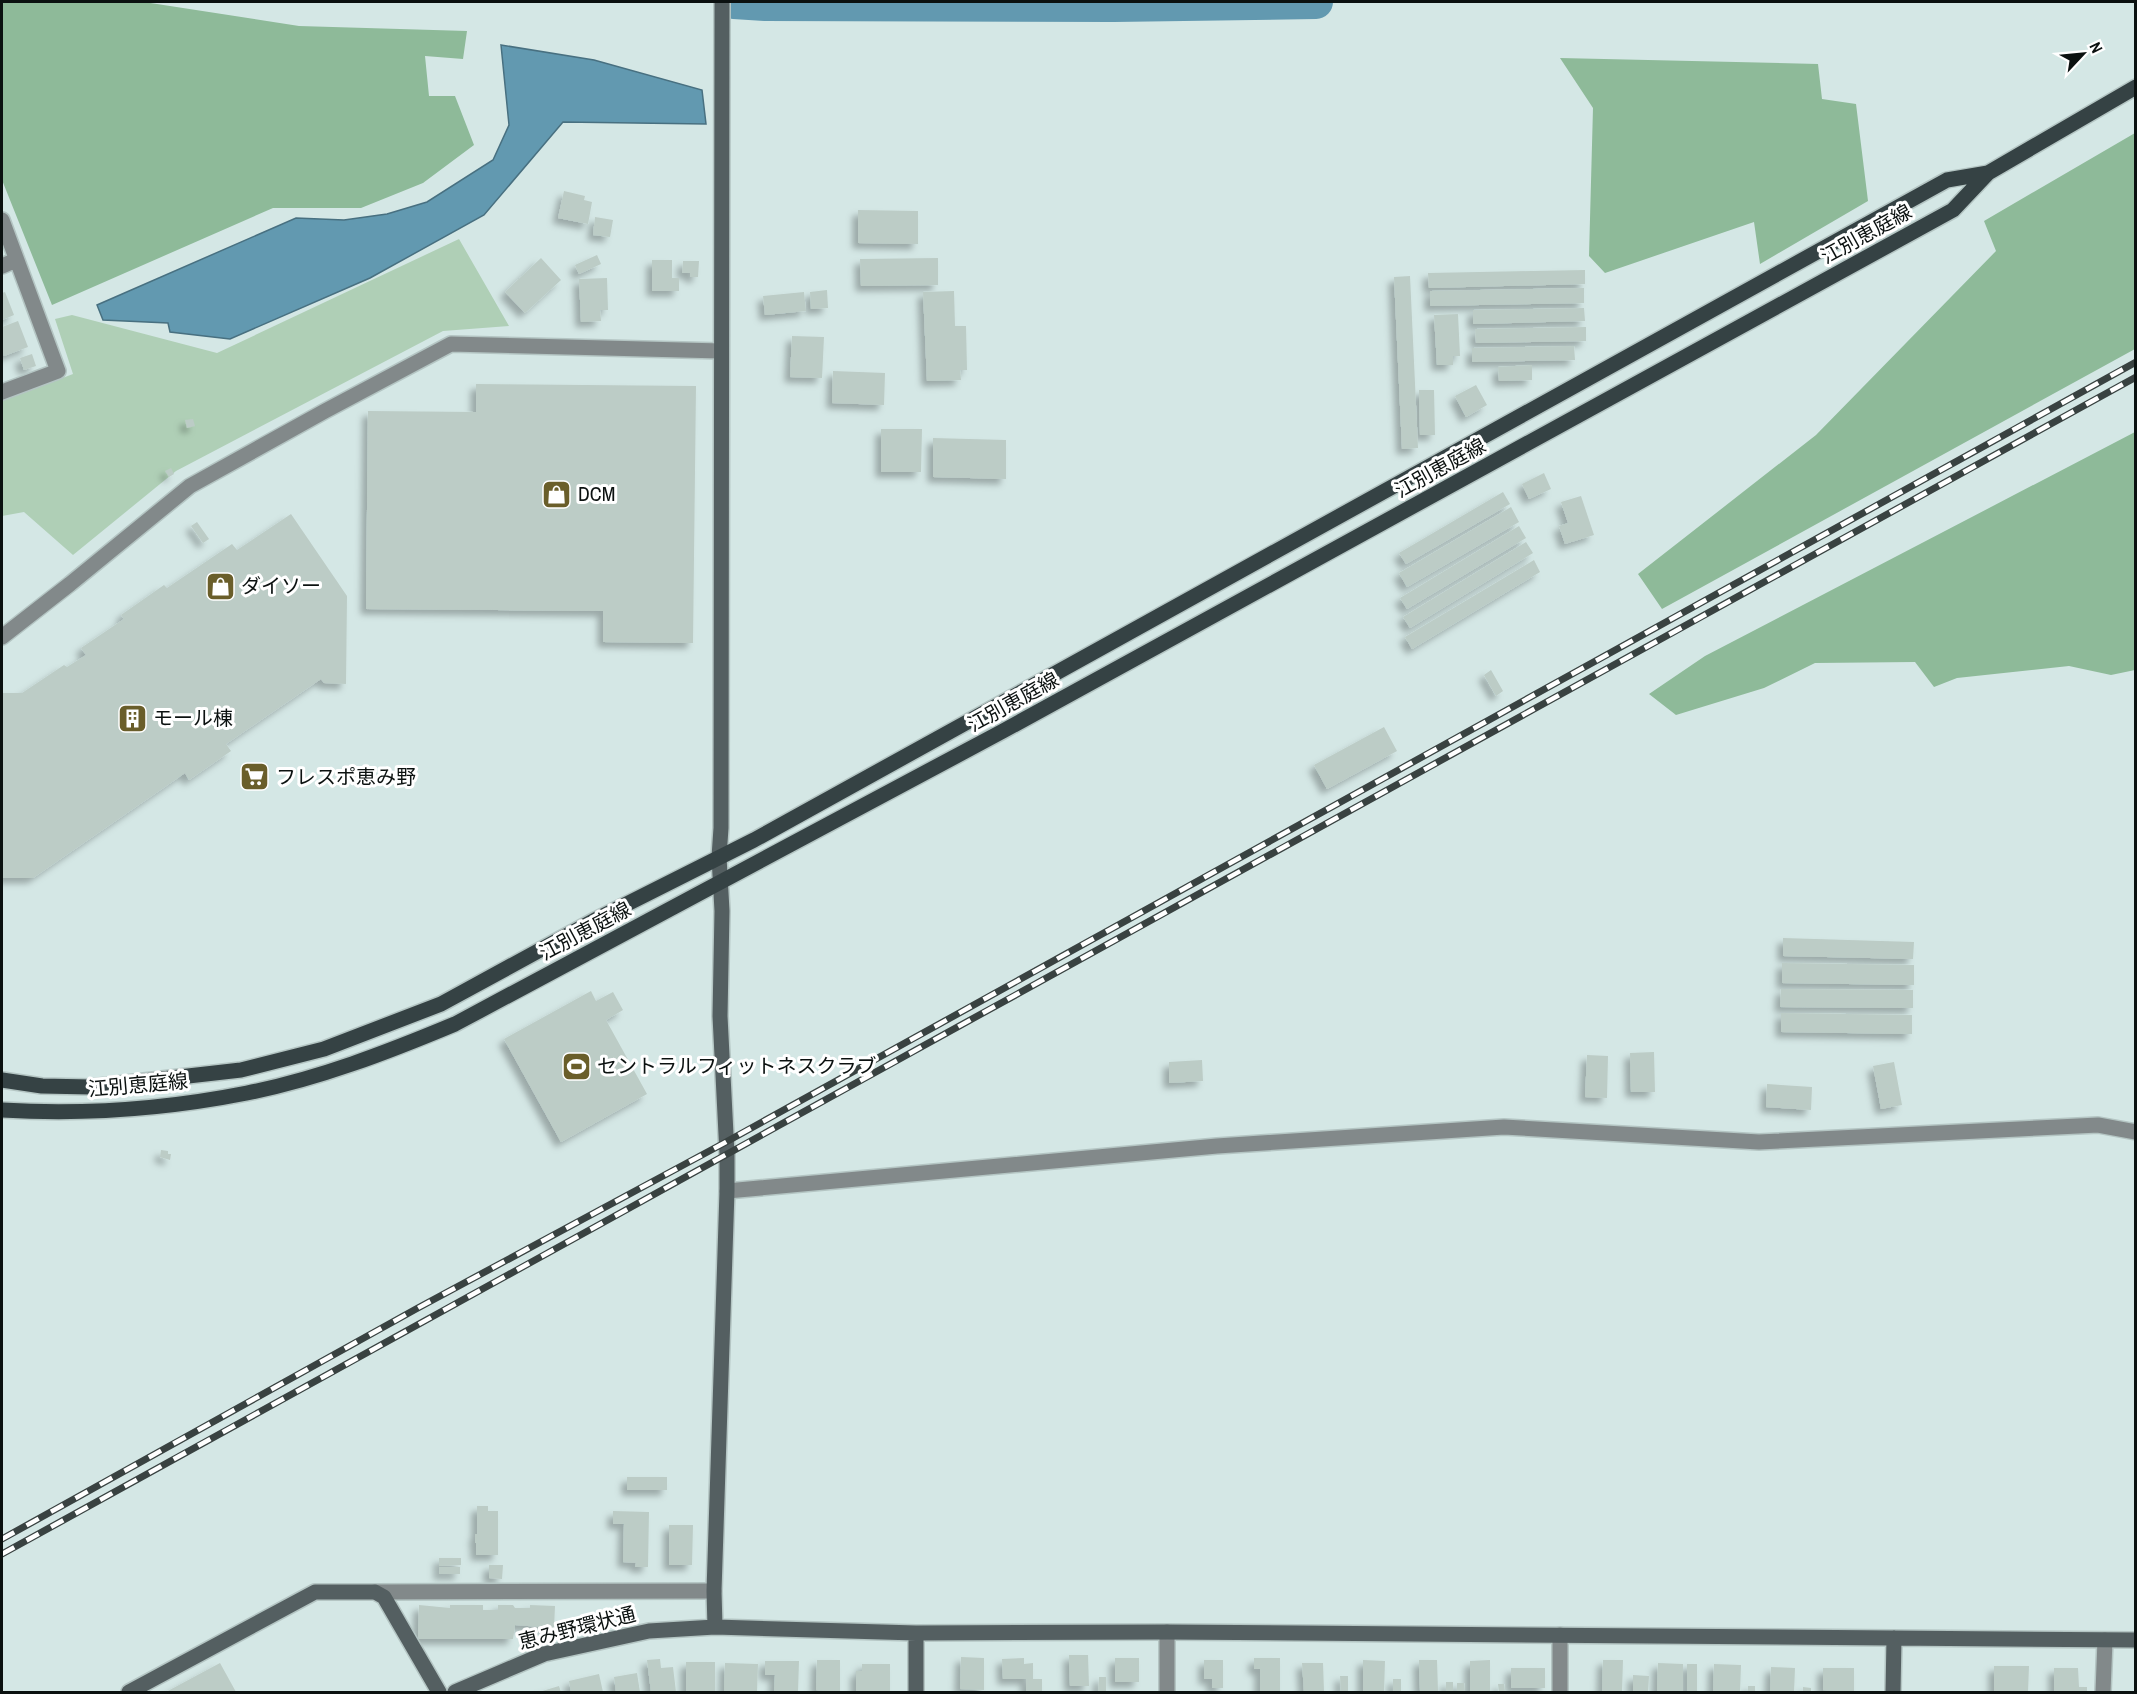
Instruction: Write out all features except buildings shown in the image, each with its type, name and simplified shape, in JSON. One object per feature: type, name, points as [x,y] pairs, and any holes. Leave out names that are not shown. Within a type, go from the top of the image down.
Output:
[{"type":"main road","name":"江別恵庭線","points":[[2,1110],[113,1111],[248,1093],[397,1049],[455,1024],[1003,731],[1953,210],[1988,173],[2136,87]]},
{"type":"main road","name":"江別恵庭線","points":[[2,1080],[42,1086],[91,1087],[241,1070],[324,1049],[441,1004],[588,923],[754,840],[1947,180],[1988,173]]},
{"type":"street","points":[[715,1627],[714,1591],[727,1191],[720,1016],[722,911],[719,857],[721,828],[722,2]]},
{"type":"street","points":[[2,220],[58,371],[2,392]]},
{"type":"street","points":[[2,266],[16,260]]},
{"type":"street","points":[[2,637],[190,486],[451,344],[721,351]]},
{"type":"street","points":[[727,1191],[1217,1146],[1504,1127],[1759,1142],[2098,1125],[2136,1132]]},
{"type":"street","points":[[129,1692],[315,1592],[714,1591]]},
{"type":"street","points":[[375,1592],[384,1597],[439,1692]]},
{"type":"street","name":"恵み野環状通","points":[[455,1692],[544,1654],[649,1630],[715,1627],[916,1633],[1167,1632],[2136,1640]]},
{"type":"street","points":[[1167,1632],[1167,1692]]},
{"type":"street","points":[[916,1633],[916,1692]]},
{"type":"street","points":[[1560,1635],[1560,1692]]},
{"type":"street","points":[[1893,1692],[1894,1638]]},
{"type":"street","points":[[2103,1692],[2105,1640]]},
{"type":"green space","points":[[2,2],[144,2],[299,26],[467,31],[463,59],[425,56],[429,96],[455,96],[474,145],[423,183],[361,208],[273,208],[52,305],[2,180]]},
{"type":"green space","points":[[1560,58],[1818,64],[1822,99],[1856,104],[1868,201],[1760,264],[1754,222],[1605,273],[1589,256],[1593,108]]},
{"type":"green space","points":[[2135,133],[2135,349],[1662,609],[1638,574],[1816,435],[1996,251],[1984,221]]},
{"type":"green space","points":[[459,239],[509,326],[443,331],[176,471],[73,555],[24,512],[2,516],[2,401],[73,374],[55,319],[72,315],[217,353]]},
{"type":"green space","points":[[2135,432],[2135,670],[2111,675],[2069,666],[1957,678],[1934,687],[1915,662],[1815,663],[1764,688],[1676,715],[1649,694],[1705,656]]},
{"type":"water","points":[[501,45],[594,60],[702,90],[706,124],[563,122],[484,215],[370,278],[230,339],[170,332],[168,323],[103,320],[97,305],[296,218],[344,220],[387,214],[427,202],[493,160],[509,125]]},
{"type":"waterway","points":[[734,2],[1114,5],[1316,2]]},
{"type":"railway","points":[[2,1539],[416,1309],[726,1142],[2136,362]]},
{"type":"railway","points":[[2,1554],[2136,377]]},
{"type":"place","name":"DCM","points":[[557,494]]},
{"type":"place","name":"ダイソー","points":[[220,586]]},
{"type":"place","name":"モール棟","points":[[132,718]]},
{"type":"place","name":"フレスポ恵み野","points":[[255,777]]},
{"type":"place","name":"セントラルフィットネスクラブ","points":[[576,1066]]}]
